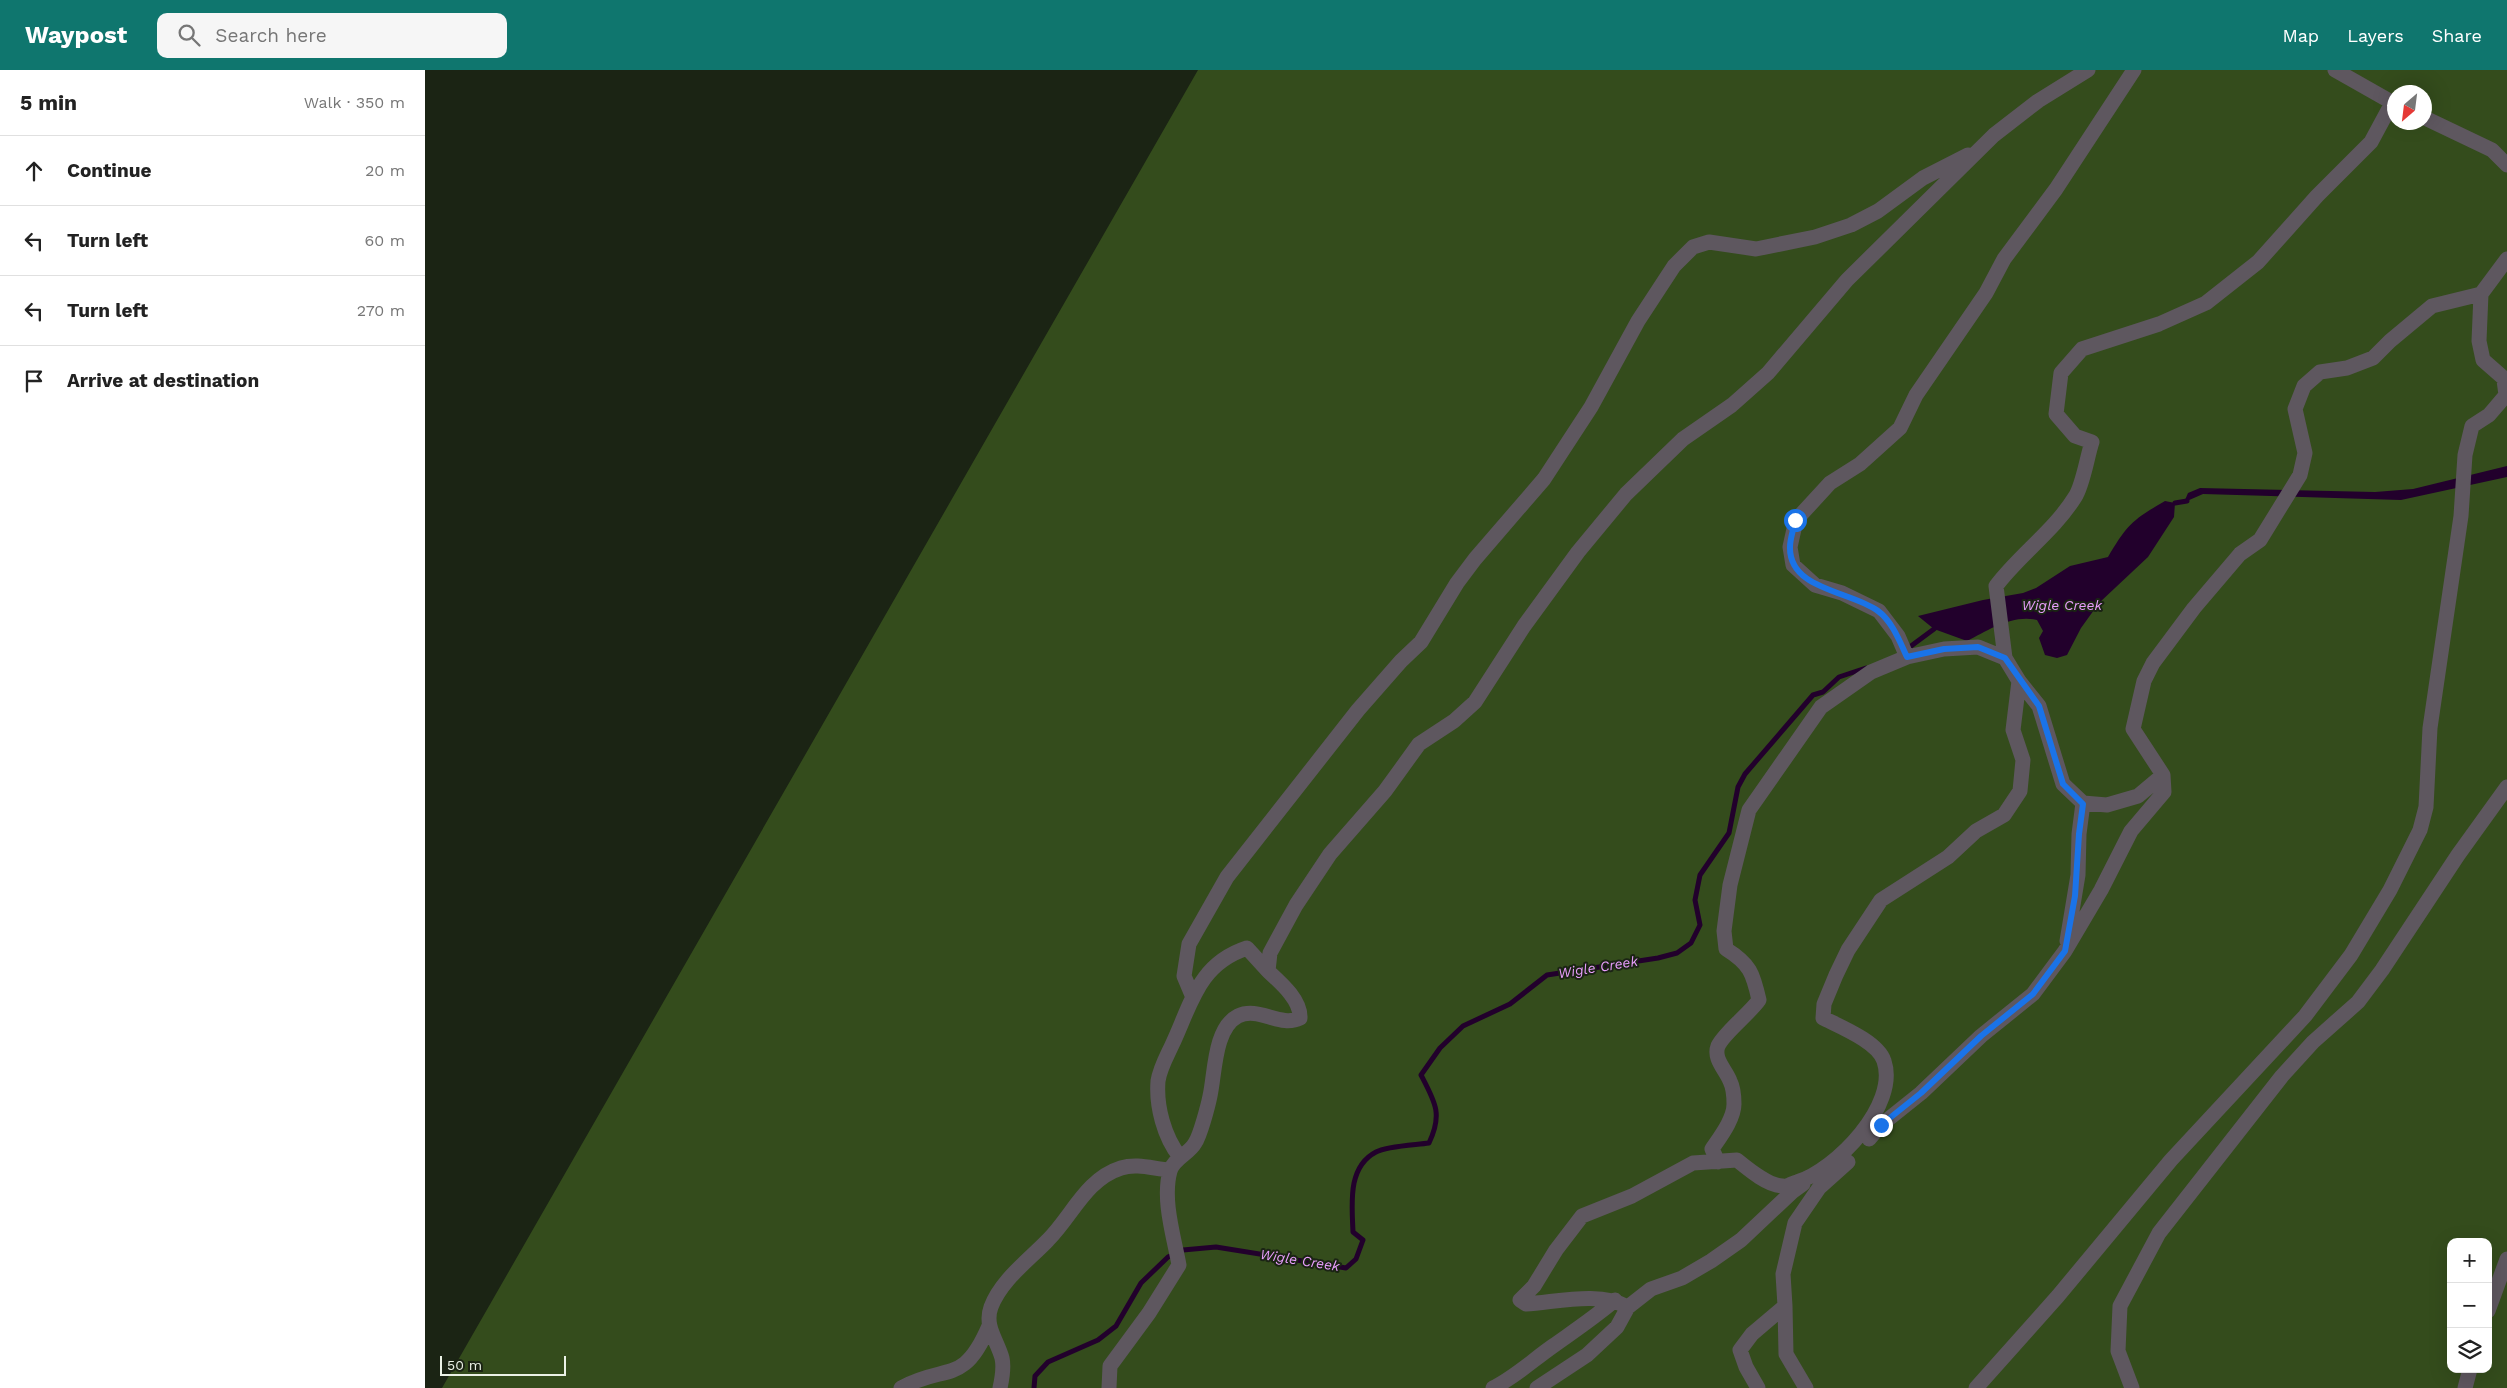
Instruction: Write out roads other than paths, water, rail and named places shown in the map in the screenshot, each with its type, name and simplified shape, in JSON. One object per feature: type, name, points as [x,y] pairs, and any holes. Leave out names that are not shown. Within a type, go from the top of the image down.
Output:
[{"type":"lane","points":[[1268,971],[1270,953],[1296,905],[1330,854],[1385,791],[1419,744],[1454,721],[1475,702],[1524,626],[1578,552],[1626,494],[1683,439],[1732,405],[1768,373],[1847,280],[1995,135],[2038,101],[2088,70]]},
{"type":"lane","points":[[1907,657],[1898,636],[1879,611],[1842,594],[1815,585],[1793,564],[1790,547],[1795,520],[1831,483],[1860,464],[1900,428],[1916,395],[1986,293],[2004,259],[2056,189],[2134,70]]},
{"type":"lane","points":[[2335,70],[2387,100]]},
{"type":"lane","points":[[2163,775],[2138,796],[2107,805],[2083,804],[2063,784],[2039,706],[2005,658],[1996,586],[2010,567],[2038,541],[2076,496],[2092,442],[2075,436],[2056,414],[2061,373],[2082,349],[2159,324],[2206,304],[2258,262],[2317,196],[2371,142],[2387,114]]},
{"type":"lane","points":[[2432,121],[2492,150],[2507,165]]},
{"type":"lane","points":[[1192,996],[1184,976],[1189,944],[1227,877],[1358,710],[1401,661],[1421,642],[1475,559],[1544,480],[1591,407],[1639,321],[1674,266],[1693,247],[1709,242],[1756,249],[1815,237],[1851,225],[1878,211],[1923,178],[1980,149]]},
{"type":"lane","points":[[1976,1388],[2057,1296],[2171,1160],[2305,1016],[2351,955],[2390,890],[2420,830],[2426,807],[2430,728],[2461,516],[2467,445],[2472,426],[2489,415],[2506,395],[2506,380],[2483,360],[2479,341],[2481,294],[2507,259]]},
{"type":"lane","points":[[1806,1388],[1786,1354],[1783,1274],[1795,1223],[1819,1188],[1851,1159],[1881,1125],[1921,1093],[1981,1036],[2033,994],[2065,951],[2101,890],[2131,831],[2164,792],[2163,775],[2133,729],[2144,681],[2153,663],[2194,608],[2240,554],[2260,540],[2300,475],[2305,453],[2295,409],[2304,386],[2320,372],[2347,368],[2373,358],[2389,341],[2432,306],[2481,294]]},
{"type":"lane","points":[[1717,1162],[1713,1149],[1724,1130],[1734,1105],[1731,1082],[1719,1062],[1718,1046],[1732,1028],[1750,1013],[1759,1000],[1753,973],[1741,959],[1726,949],[1724,931],[1730,884],[1749,810],[1821,708],[1871,672],[1907,657],[1944,649],[1978,647],[2005,658]]},
{"type":"lane","points":[[1493,1388],[1509,1380],[1552,1346],[1593,1319],[1651,1289],[1682,1278],[1741,1240],[1792,1192],[1843,1156],[1872,1119],[1887,1083],[1884,1060],[1871,1044],[1823,1018],[1823,1004],[1848,950],[1881,900],[1948,857],[1976,831],[2004,815],[2020,791],[2023,760],[2013,730],[2019,680]]},
{"type":"lane","points":[[2132,1388],[2118,1351],[2121,1306],[2159,1232],[2185,1203],[2238,1130],[2282,1076],[2313,1042],[2358,1002],[2382,970],[2458,855],[2507,787]]},
{"type":"lane","points":[[2065,951],[2076,889],[2079,834],[2083,804]]},
{"type":"lane","points":[[1109,1388],[1110,1366],[1149,1314],[1179,1265],[1169,1207],[1170,1170],[1180,1157],[1195,1144],[1210,1098],[1218,1048],[1226,1030],[1237,1016],[1253,1012],[1293,1021],[1300,1018],[1301,1008],[1282,983],[1247,948],[1231,953],[1207,975],[1192,996],[1165,1058],[1158,1080],[1159,1110],[1170,1144],[1180,1157]]},
{"type":"lane","points":[[1621,1303],[1591,1299],[1526,1304],[1520,1300],[1534,1286],[1556,1250],[1582,1216],[1632,1196],[1693,1163],[1737,1160],[1756,1176],[1782,1186],[1813,1177]]},
{"type":"lane","points":[[901,1388],[915,1381],[953,1372],[970,1361],[982,1343],[989,1326],[991,1308],[1008,1281],[1050,1239],[1080,1199],[1095,1184],[1121,1168],[1140,1166],[1170,1170]]},
{"type":"lane","points":[[2492,1300],[2507,1259]]},
{"type":"lane","points":[[1537,1388],[1587,1355],[1617,1327],[1621,1303]]},
{"type":"lane","points":[[1758,1388],[1746,1368],[1740,1350],[1752,1334],[1785,1306]]},
{"type":"lane","points":[[989,1326],[1002,1360],[1000,1388]]},
{"type":"lane","points":[[2465,1388],[2470,1373]]},
{"type":"water","points":[[2507,466],[2507,477],[2401,500],[2203,494],[2187,501],[2185,500],[2188,493],[2200,488],[2375,492],[2413,489]]},
{"type":"water","name":"Wigle Creek","points":[[2165,501],[2175,503],[2174,517],[2148,557],[2099,603],[2081,628],[2067,655],[2057,658],[2045,655],[2039,638],[2043,631],[2037,620],[2019,619],[2010,621],[1967,641],[1934,629],[1918,616],[1983,600],[2023,593],[2036,588],[2070,566],[2108,557],[2120,537],[2131,524]]},
{"type":"waterway","name":"Wigle Creek","points":[[2175,503],[2187,501]]},
{"type":"waterway","name":"Wigle Creek","points":[[1907,649],[1934,629]]},
{"type":"waterway","name":"Wigle Creek","points":[[1034,1388],[1035,1376],[1048,1362],[1098,1340],[1116,1326],[1141,1283],[1168,1257],[1183,1250],[1216,1247],[1346,1268],[1356,1259],[1363,1240],[1353,1232],[1353,1188],[1360,1167],[1367,1159],[1381,1150],[1429,1143],[1436,1124],[1436,1116],[1433,1101],[1421,1075],[1440,1048],[1463,1026],[1510,1004],[1547,975],[1658,958],[1677,953],[1691,943],[1700,925],[1695,900],[1700,875],[1729,833],[1738,787],[1745,774],[1813,695],[1823,692],[1839,677],[1866,668]]}]
